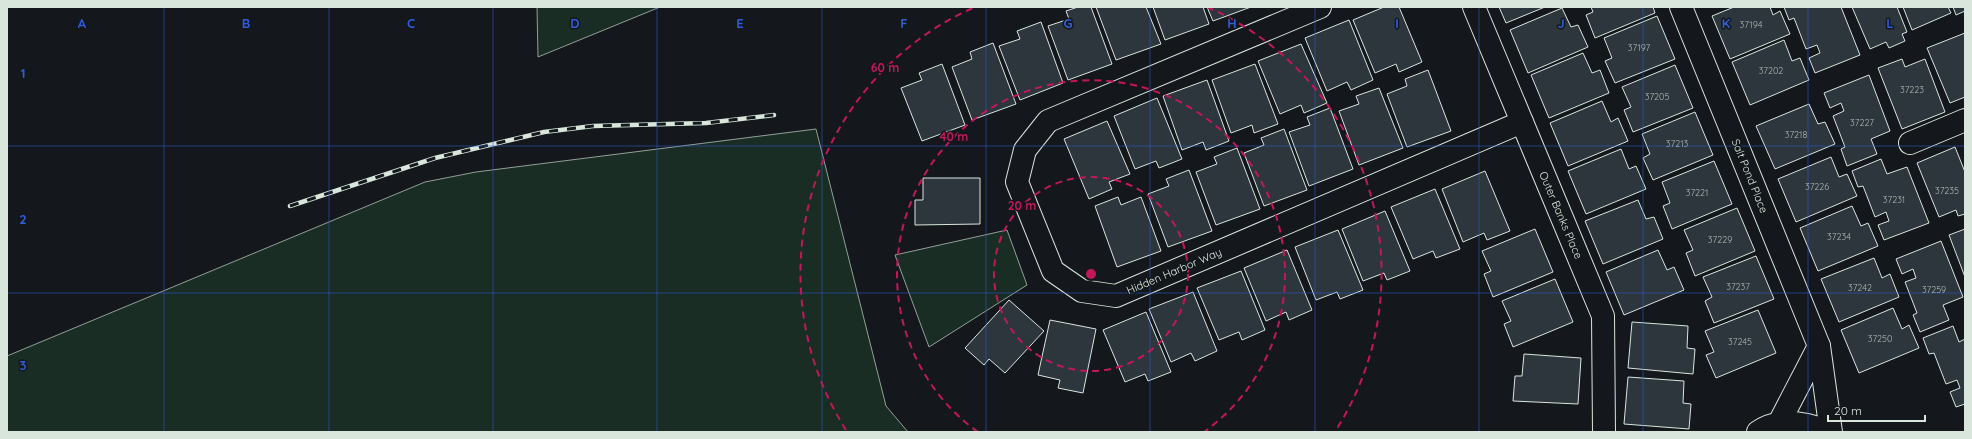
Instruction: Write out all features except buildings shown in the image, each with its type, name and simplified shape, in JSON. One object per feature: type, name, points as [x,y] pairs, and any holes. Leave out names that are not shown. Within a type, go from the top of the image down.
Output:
[{"type":"street","name":"Hidden Harbor Way","points":[[1320,7],[1048,121],[1025,150],[1018,182],[1053,271],[1082,291],[1116,296],[1522,122]]},
{"type":"street","name":"Outer Banks Place","points":[[1474,7],[1603,316],[1604,432]]},
{"type":"street","name":"Salt Pond Place","points":[[1680,7],[1819,346],[1830,432]]},
{"type":"street","points":[[1910,143],[1965,120]]},
{"type":"street","points":[[1778,425],[1819,346]]},
{"type":"street","points":[[1758,432],[1763,429],[1787,423],[1810,424],[1830,432]]},
{"type":"green space","points":[[537,7],[660,7],[538,57]]},
{"type":"green space","points":[[816,129],[886,406],[908,432],[7,432],[7,356],[425,182],[476,172]]},
{"type":"green space","points":[[1007,230],[1027,285],[929,347],[895,255]]},
{"type":"railway","points":[[290,206],[435,158],[544,132],[593,126],[706,123],[774,115]]}]
